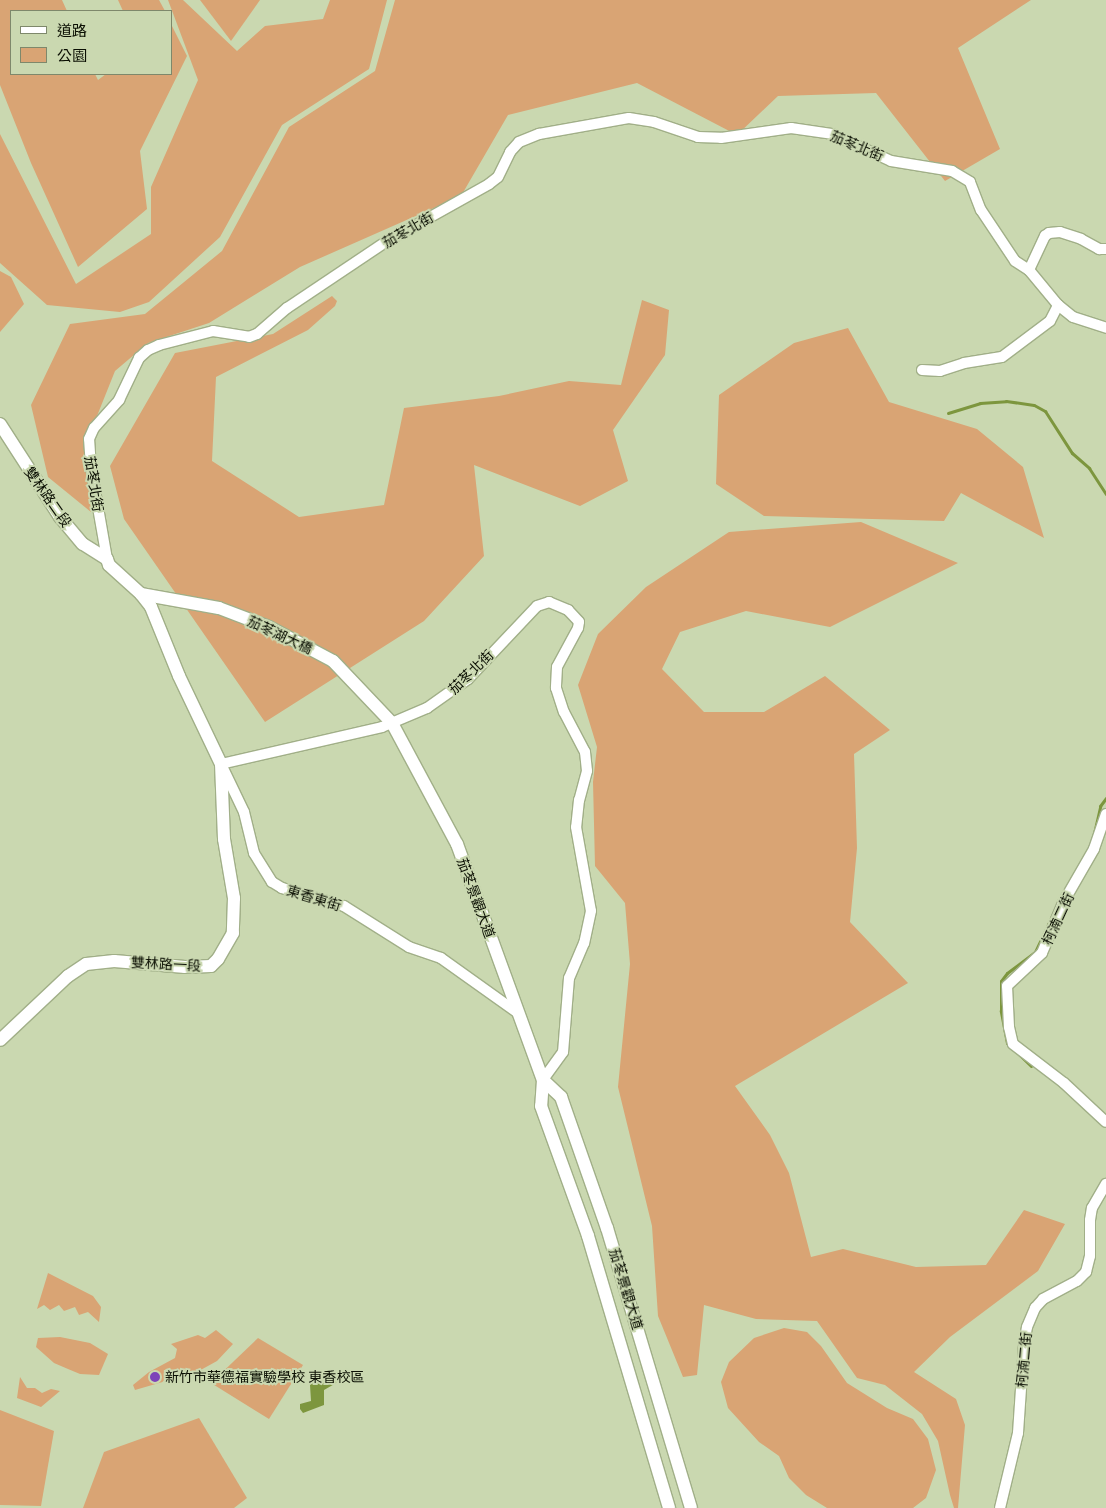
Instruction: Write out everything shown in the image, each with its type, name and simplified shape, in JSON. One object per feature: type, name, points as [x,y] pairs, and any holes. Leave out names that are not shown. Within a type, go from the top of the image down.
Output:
[{"type":"street","name":"茄苳北街","points":[[107,559],[91,467],[90,439],[94,428],[119,400],[139,358],[148,350],[159,345],[213,332],[250,337],[257,334],[287,308],[384,243],[489,184],[498,177],[510,152],[528,136],[629,118],[654,122],[698,137],[721,138],[791,128],[832,134],[884,158],[952,171],[970,182],[981,210],[1015,261],[1029,270],[1058,305],[1074,317],[1106,328]]},
{"type":"street","points":[[1029,270],[1045,236],[1049,233],[1060,232],[1081,239],[1099,250],[1106,249]]},
{"type":"street","points":[[922,370],[940,372],[964,363],[1002,357],[1050,321],[1058,305]]},
{"type":"street","name":"雙林路二段","points":[[0,424],[60,517],[83,544],[107,559]]},
{"type":"street","points":[[107,559],[109,564],[142,594],[151,607],[179,676],[221,764]]},
{"type":"street","name":"茄苳湖大橋","points":[[142,594],[218,608],[269,627],[333,661],[392,723]]},
{"type":"street","name":"茄苳北街","points":[[221,764],[392,723],[427,708],[468,679],[537,606],[543,603],[555,603],[568,610],[578,622],[578,628],[557,667],[556,688],[564,712],[585,752],[587,771],[579,800],[576,827],[589,891],[591,911],[584,943],[570,978],[563,1052],[543,1080]]},
{"type":"street","name":"茄苳景觀大道","points":[[392,723],[457,844],[543,1080],[541,1106],[588,1236],[669,1508]]},
{"type":"street","name":"東香東街","points":[[221,764],[244,812],[254,853],[272,882],[282,888],[344,906],[409,947],[441,958],[518,1012]]},
{"type":"street","name":"雙林路一段","points":[[0,1040],[68,976],[86,964],[114,961],[202,968],[211,966],[218,959],[233,933],[231,878],[222,820],[221,764]]},
{"type":"street","name":"柯湳二街","points":[[1106,814],[1094,849],[1064,903],[1042,953],[1008,986],[1009,1028],[1014,1044],[1064,1083],[1106,1122]]},
{"type":"street","name":"茄苳景觀大道","points":[[543,1080],[561,1097],[607,1228],[691,1508]]},
{"type":"street","name":"柯湳二街","points":[[1000,1508],[1018,1432],[1023,1350],[1027,1327],[1035,1308],[1043,1299],[1077,1282],[1086,1272],[1090,1256],[1092,1208],[1106,1184]]},
{"type":"green space","points":[[0,0],[62,0],[67,10],[10,10],[10,75],[96,75],[98,80],[105,75],[172,75],[172,26],[187,56],[140,151],[147,209],[78,267],[31,163],[0,85]]},
{"type":"green space","points":[[118,0],[159,0],[164,10],[123,10]]},
{"type":"green space","points":[[168,0],[183,0],[237,51],[265,26],[323,19],[330,0],[387,0],[369,69],[282,125],[220,237],[149,302],[120,312],[47,305],[0,263],[0,134],[76,284],[151,234],[151,187],[198,80]]},
{"type":"green space","points":[[200,0],[260,0],[231,41]]},
{"type":"green space","points":[[395,0],[1031,0],[958,48],[1000,149],[945,181],[876,93],[778,96],[737,135],[637,83],[508,115],[461,196],[300,267],[209,323],[148,343],[115,371],[87,441],[91,512],[48,477],[31,405],[70,324],[145,314],[222,251],[289,127],[375,71]]},
{"type":"green space","points":[[0,271],[11,277],[24,304],[0,332]]},
{"type":"green space","points":[[332,296],[337,301],[335,306],[308,330],[216,377],[212,461],[299,517],[384,505],[404,408],[499,396],[569,381],[621,385],[642,300],[669,310],[665,355],[613,430],[628,481],[580,506],[474,465],[484,556],[424,621],[265,722],[124,519],[110,466],[175,353],[273,334]]},
{"type":"green space","points":[[848,328],[889,402],[977,429],[1023,467],[1044,538],[961,493],[944,521],[764,516],[716,484],[719,395],[794,343]]},
{"type":"green space","points":[[861,522],[958,563],[830,627],[746,611],[680,632],[662,669],[704,712],[764,712],[825,676],[890,730],[854,754],[857,848],[850,922],[908,983],[735,1086],[770,1135],[789,1173],[811,1257],[843,1249],[916,1267],[986,1265],[1024,1210],[1065,1224],[1038,1271],[950,1337],[914,1372],[956,1399],[965,1425],[958,1508],[954,1508],[950,1495],[938,1441],[922,1414],[885,1385],[857,1378],[817,1321],[756,1319],[704,1305],[697,1375],[683,1377],[658,1316],[652,1226],[618,1087],[630,964],[625,903],[595,866],[593,782],[597,747],[578,685],[598,634],[646,587],[729,532]]},
{"type":"green space","points":[[48,1273],[93,1296],[101,1307],[99,1322],[88,1312],[79,1315],[75,1307],[64,1311],[59,1305],[50,1310],[44,1305],[37,1309]]},
{"type":"green space","points":[[784,1328],[807,1332],[821,1346],[847,1383],[887,1408],[913,1419],[928,1439],[936,1470],[926,1498],[913,1508],[827,1508],[806,1495],[789,1478],[779,1456],[759,1442],[728,1408],[721,1382],[729,1362],[754,1338]]},
{"type":"green space","points":[[216,1330],[233,1344],[217,1361],[197,1372],[135,1390],[133,1385],[149,1372],[175,1358],[177,1349],[171,1344],[198,1335],[205,1338]]},
{"type":"green space","points":[[60,1337],[90,1343],[108,1354],[99,1375],[80,1374],[54,1363],[36,1347],[38,1338]]},
{"type":"green space","points":[[258,1338],[303,1365],[269,1419],[211,1383]]},
{"type":"green space","points":[[20,1377],[27,1388],[35,1388],[42,1393],[51,1389],[60,1391],[41,1407],[17,1398]]},
{"type":"green space","points":[[0,1410],[54,1431],[41,1506],[0,1505]]},
{"type":"green space","points":[[199,1418],[247,1498],[234,1508],[83,1508],[104,1452]]},
{"type":"shaded area","points":[[329,1373],[338,1375],[338,1382],[324,1390],[324,1405],[303,1413],[300,1409],[300,1404],[311,1401],[310,1385],[315,1378]]},
{"type":"waterway","points":[[948,413],[980,403],[1006,401],[1034,405],[1045,411],[1072,453],[1089,468],[1106,494]]},
{"type":"waterway","points":[[1092,842],[1100,806],[1106,798]]},
{"type":"waterway","points":[[1031,1066],[1007,1043],[1001,1011],[1001,981],[1007,973],[1035,952],[1062,895]]},
{"type":"place","name":"新竹市華德福實驗學校 東香校區","points":[[155,1377]]}]
